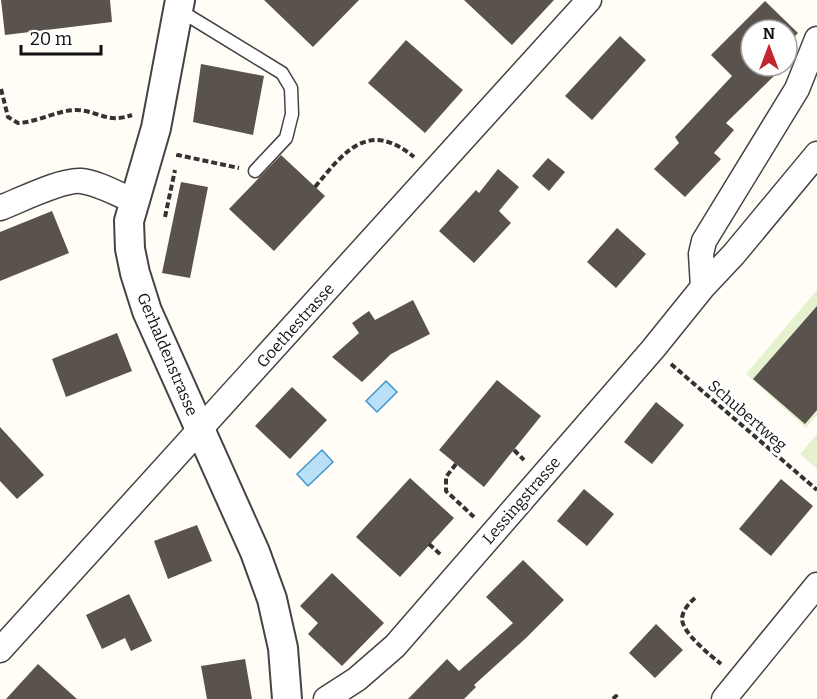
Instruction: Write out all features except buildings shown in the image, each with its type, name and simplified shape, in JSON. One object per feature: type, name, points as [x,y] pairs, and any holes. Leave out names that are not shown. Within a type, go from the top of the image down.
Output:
[{"type":"street","name":"Goethestrasse","points":[[0,650],[589,0]]},
{"type":"street","name":"Gerhaldenstrasse","points":[[179,5],[156,128],[129,221],[130,249],[147,310],[255,552],[272,599],[283,648],[287,699]]},
{"type":"street","points":[[703,287],[701,255],[704,241],[797,89],[817,39]]},
{"type":"street","name":"Lessingstrasse","points":[[327,699],[357,679],[395,646],[703,287],[734,255],[814,162]]},
{"type":"street","points":[[0,208],[66,183],[78,181],[98,186],[134,201]]},
{"type":"street","points":[[724,699],[817,585]]},
{"type":"lane","points":[[179,5],[282,73],[291,88],[292,114],[286,138],[255,171]]},
{"type":"path","points":[[1,88],[8,117],[18,123],[27,123],[60,113],[80,110],[97,116],[123,118]]},
{"type":"path","points":[[315,187],[348,149],[369,141],[384,141],[394,145],[421,164]]},
{"type":"path","points":[[165,217],[178,155],[255,171]]},
{"type":"path","name":"Schubertweg","points":[[664,358],[817,490]]},
{"type":"path","points":[[514,450],[529,465]]},
{"type":"path","points":[[456,464],[446,477],[446,491],[493,533]]},
{"type":"path","points":[[694,598],[683,613],[684,627],[710,656],[740,680]]},
{"type":"path","points":[[613,699],[616,696],[618,699]]},
{"type":"green space","points":[[817,290],[817,415],[806,428],[746,374]]},
{"type":"green space","points":[[817,434],[817,469],[800,454]]},
{"type":"water","points":[[386,381],[397,392],[377,412],[366,401]]},
{"type":"water","points":[[322,450],[333,462],[308,486],[297,474]]}]
